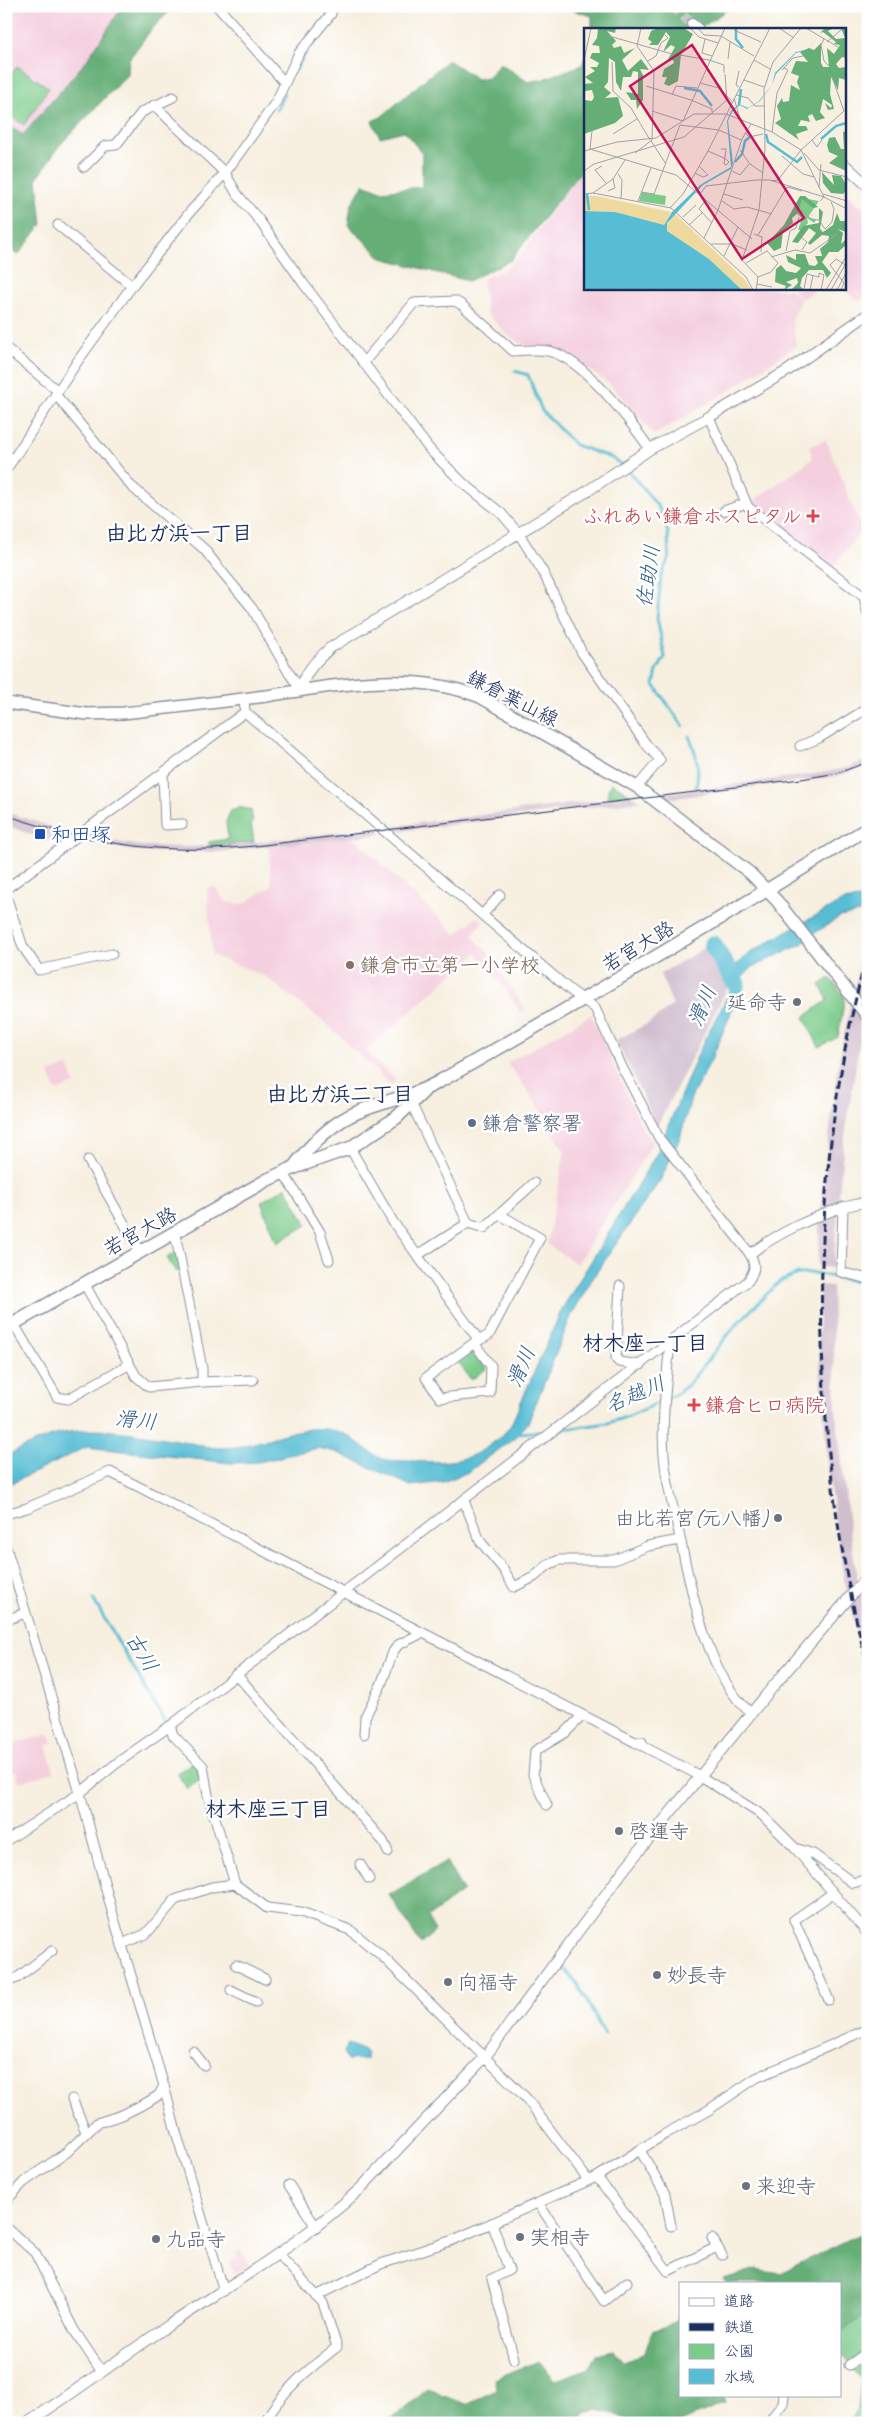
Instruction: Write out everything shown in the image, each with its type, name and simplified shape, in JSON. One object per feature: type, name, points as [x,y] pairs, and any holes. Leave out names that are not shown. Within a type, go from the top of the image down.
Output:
[{"type":"main road","name":"鎌倉葉山線","points":[[6,703],[42,710],[96,714],[123,713],[301,690],[394,681],[432,684],[460,689],[480,697],[637,787],[750,873],[768,890],[868,1017]]},
{"type":"main road","name":"若宮大路","points":[[288,1170],[328,1129],[343,1119],[358,1112],[424,1091],[583,1000],[868,828]]},
{"type":"main road","name":"若宮大路","points":[[10,1326],[288,1170],[350,1148],[380,1130],[412,1105],[424,1091]]},
{"type":"street","points":[[217,6],[284,82]]},
{"type":"street","points":[[6,470],[132,286],[190,212],[226,173],[276,102],[299,53],[330,14],[332,6]]},
{"type":"street","points":[[84,167],[105,146],[116,145],[142,112],[173,97]]},
{"type":"street","points":[[154,105],[226,173],[237,194],[259,220],[303,283],[430,450],[462,482],[501,514],[519,534],[546,579],[582,653],[646,744],[660,760],[637,787]]},
{"type":"street","points":[[846,167],[868,186]]},
{"type":"street","points":[[58,225],[132,286]]},
{"type":"street","points":[[364,362],[414,303],[455,301],[462,304],[513,351],[548,351],[568,361],[602,387],[650,449]]},
{"type":"street","points":[[301,690],[304,678],[313,664],[330,648],[410,597],[519,534],[650,449],[709,417],[786,371],[868,314]]},
{"type":"street","points":[[6,348],[57,393],[131,486],[204,550],[218,566],[252,608],[289,673],[301,690]]},
{"type":"street","points":[[709,417],[748,507],[785,538],[864,597],[868,615]]},
{"type":"street","points":[[724,511],[746,503]]},
{"type":"street","points":[[6,1841],[80,1793],[117,1763],[166,1729],[342,1592],[641,1365],[748,1281],[755,1268],[750,1254],[659,1138],[622,1067],[595,1008],[583,1000],[245,712],[244,698]]},
{"type":"street","points":[[800,746],[819,738],[868,708]]},
{"type":"street","points":[[6,889],[245,712]]},
{"type":"street","points":[[163,774],[165,825],[182,824]]},
{"type":"street","points":[[483,914],[500,895]]},
{"type":"street","points":[[6,896],[23,947],[39,970],[112,954]]},
{"type":"street","points":[[412,1105],[468,1223],[484,1228],[534,1183]]},
{"type":"street","points":[[350,1148],[393,1222],[418,1255],[476,1341],[491,1366],[490,1392],[440,1398],[426,1378],[476,1341],[489,1335],[540,1238],[499,1214]]},
{"type":"street","points":[[88,1160],[141,1253]]},
{"type":"street","points":[[288,1170],[320,1232],[329,1260]]},
{"type":"street","points":[[750,1254],[760,1246],[806,1223],[843,1207],[868,1201]]},
{"type":"street","points":[[843,1207],[841,1272],[868,1279]]},
{"type":"street","points":[[418,1255],[468,1223]]},
{"type":"street","points":[[175,1233],[202,1368],[202,1382]]},
{"type":"street","points":[[84,1283],[128,1364],[136,1376],[149,1387],[253,1380]]},
{"type":"street","points":[[620,1286],[616,1359],[619,1362],[641,1365]]},
{"type":"street","points":[[10,1326],[56,1396],[68,1399],[128,1364]]},
{"type":"street","points":[[670,1342],[664,1454],[680,1540],[697,1611],[715,1659],[741,1705],[751,1713]]},
{"type":"street","points":[[6,1514],[28,1508],[110,1472],[582,1716],[638,1742],[700,1776],[757,1811],[794,1848],[868,1934]]},
{"type":"street","points":[[464,1500],[480,1541],[504,1570],[514,1587],[534,1577],[548,1565],[559,1560],[614,1560],[648,1546],[680,1540]]},
{"type":"street","points":[[6,1547],[80,1793],[176,2132],[224,2291]]},
{"type":"street","points":[[27,2423],[168,2326],[279,2255],[316,2227],[366,2184],[485,2057],[626,1867],[751,1713],[868,1576]]},
{"type":"street","points":[[6,1620],[25,1613]]},
{"type":"street","points":[[364,1734],[365,1717],[381,1685],[392,1652],[398,1645],[422,1633]]},
{"type":"street","points":[[236,1674],[383,1841],[388,1852]]},
{"type":"street","points":[[547,1805],[533,1775],[535,1750],[565,1733],[582,1716]]},
{"type":"street","points":[[166,1729],[203,1766],[208,1795],[235,1884],[267,1908],[301,1912],[350,1930],[381,1955],[449,2025],[485,2057],[526,2098],[668,2272],[719,2251],[712,2238]]},
{"type":"street","points":[[794,1848],[813,1854],[853,1884],[868,1879]]},
{"type":"street","points":[[360,1864],[370,1879]]},
{"type":"street","points":[[122,1944],[146,1934],[175,1900],[212,1887],[235,1884]]},
{"type":"street","points":[[829,2000],[794,1920],[833,1893]]},
{"type":"street","points":[[6,1982],[16,1978],[52,1951]]},
{"type":"street","points":[[236,1965],[264,1979]]},
{"type":"street","points":[[231,1990],[256,2002]]},
{"type":"street","points":[[316,2296],[381,2264],[452,2240],[593,2178],[707,2111],[756,2078],[868,2029]]},
{"type":"street","points":[[193,2051],[204,2065]]},
{"type":"street","points":[[6,2201],[24,2182],[67,2152],[96,2123],[122,2115],[148,2102],[159,2094],[164,2086]]},
{"type":"street","points":[[72,2099],[86,2132]]},
{"type":"street","points":[[640,2150],[665,2194],[670,2226]]},
{"type":"street","points":[[289,2186],[316,2227]]},
{"type":"street","points":[[538,2203],[604,2301],[627,2282]]},
{"type":"street","points":[[492,2223],[509,2270],[492,2279],[514,2359]]},
{"type":"street","points":[[6,2227],[35,2253],[74,2330],[102,2372]]},
{"type":"street","points":[[264,2423],[274,2407],[298,2380],[337,2347],[323,2304],[279,2255]]},
{"type":"street","points":[[849,2365],[868,2352]]},
{"type":"street","points":[[768,2423],[783,2402],[784,2396]]},
{"type":"shaded area","points":[[6,6],[138,6],[26,143],[6,127]]},
{"type":"shaded area","points":[[584,168],[584,290],[791,290],[801,299],[792,319],[796,346],[726,393],[654,435],[611,385],[565,353],[522,344],[508,335],[486,313],[482,279],[505,269],[520,255]]},
{"type":"shaded area","points":[[846,194],[868,213],[868,293],[860,302],[843,290],[846,290]]},
{"type":"shaded area","points":[[793,290],[816,290],[803,299]]},
{"type":"shaded area","name":"ふれあい鎌倉ホスピタル","points":[[826,440],[862,530],[832,568],[752,502],[812,459],[809,446]]},
{"type":"shaded area","points":[[868,759],[868,765],[838,776],[667,799],[660,794],[822,773],[849,767]]},
{"type":"shaded area","points":[[633,796],[641,801],[393,832],[387,827]]},
{"type":"shaded area","points":[[6,812],[77,835],[61,846],[6,825]]},
{"type":"shaded area","points":[[374,828],[382,834],[217,852],[144,852],[79,841],[85,837],[142,846],[187,847],[242,844]]},
{"type":"shaded area","name":"鎌倉市立第一小学校","points":[[353,837],[456,934],[477,917],[483,921],[472,936],[487,951],[526,1010],[520,1012],[500,982],[476,953],[366,1051],[396,1081],[390,1085],[328,1025],[264,976],[212,955],[207,888],[215,887],[226,902],[244,904],[271,886],[269,847]]},
{"type":"shaded area","points":[[868,941],[868,999],[866,1005],[854,990]]},
{"type":"shaded area","points":[[710,945],[730,983],[657,1126],[616,1040],[649,1023],[673,1005],[660,974]]},
{"type":"shaded area","points":[[851,1002],[863,1019],[843,1149],[833,1268],[818,1266],[819,1226],[836,1075]]},
{"type":"shaded area","points":[[591,1015],[644,1132],[653,1143],[577,1264],[547,1244],[565,1152],[537,1104],[507,1063]]},
{"type":"shaded area","points":[[68,1066],[75,1084],[56,1091],[49,1073]]},
{"type":"shaded area","points":[[819,1285],[832,1286],[836,1410],[849,1526],[857,1576],[868,1620],[868,1682],[844,1579],[828,1473],[819,1355]]},
{"type":"shaded area","points":[[50,1734],[53,1743],[46,1745],[54,1772],[19,1782],[16,1771],[10,1773],[6,1759],[6,1746]]},
{"type":"shaded area","points":[[240,2250],[250,2264],[235,2273],[228,2262],[237,2256],[236,2253]]},
{"type":"green space","points":[[123,6],[175,6],[151,30],[129,59],[128,74],[59,146],[37,178],[42,224],[18,255],[6,248],[6,124],[23,135],[87,60]]},
{"type":"green space","points":[[560,6],[732,6],[701,28],[592,28],[592,16]]},
{"type":"green space","points":[[448,60],[477,79],[488,78],[500,63],[528,82],[544,79],[582,65],[584,60],[584,167],[511,260],[468,281],[382,258],[348,225],[351,205],[364,184],[381,191],[422,187],[422,153],[404,131],[380,137],[372,121],[381,117]]},
{"type":"green space","points":[[17,66],[49,88],[24,125],[6,113],[6,82]]},
{"type":"green space","points":[[612,783],[631,795],[608,797],[608,790]]},
{"type":"green space","points":[[238,807],[251,810],[254,842],[209,846],[209,842],[228,839],[226,822],[231,810],[236,810]]},
{"type":"green space","points":[[830,978],[845,997],[838,1037],[819,1047],[804,1017],[828,1000],[820,985]]},
{"type":"green space","points":[[286,1187],[307,1225],[277,1243],[261,1202]]},
{"type":"green space","points":[[176,1252],[180,1270],[176,1272],[167,1258]]},
{"type":"green space","points":[[475,1350],[487,1368],[471,1380],[458,1361]]},
{"type":"green space","points":[[193,1762],[200,1768],[201,1780],[187,1789],[177,1773]]},
{"type":"green space","points":[[446,1861],[463,1891],[428,1917],[435,1931],[421,1944],[389,1895]]},
{"type":"green space","points":[[868,2230],[868,2312],[842,2332],[842,2282],[726,2282],[724,2279],[756,2269],[780,2273]]},
{"type":"green space","points":[[868,2301],[868,2423],[849,2423],[858,2410],[861,2379],[842,2354],[842,2326]]},
{"type":"green space","points":[[679,2318],[679,2396],[722,2396],[725,2403],[680,2423],[634,2423],[615,2414],[596,2410],[585,2413],[579,2423],[382,2423],[398,2414],[429,2388],[441,2395],[466,2404],[497,2390],[494,2379],[538,2361],[556,2380],[589,2368],[596,2354],[613,2350],[624,2362],[645,2353],[652,2331],[667,2326]]},
{"type":"water","points":[[868,898],[868,911],[840,917],[810,936],[802,944],[753,967],[740,980],[730,1015],[712,1058],[691,1098],[680,1138],[661,1179],[594,1276],[572,1314],[528,1423],[515,1438],[468,1472],[443,1482],[411,1486],[336,1452],[318,1448],[259,1462],[230,1463],[87,1447],[6,1486],[6,1456],[45,1438],[73,1431],[117,1431],[224,1448],[251,1444],[291,1432],[318,1429],[332,1430],[352,1438],[381,1458],[396,1461],[454,1461],[466,1458],[487,1447],[510,1427],[562,1309],[657,1153],[700,1049],[730,991],[735,966],[747,955],[843,901]]},
{"type":"water","points":[[348,2044],[366,2052],[365,2059],[347,2060],[343,2052]]},
{"type":"waterway","points":[[294,72],[309,48],[332,21]]},
{"type":"waterway","points":[[276,110],[284,94]]},
{"type":"waterway","name":"佐助川","points":[[515,371],[528,375],[542,411],[575,445],[612,458],[628,470],[659,508],[668,533],[669,558],[661,576],[657,618],[665,657],[657,671],[654,685],[683,726]]},
{"type":"waterway","name":"佐助川","points":[[689,736],[697,761],[696,787]]},
{"type":"waterway","points":[[713,945],[736,984]]},
{"type":"waterway","name":"名越川","points":[[557,1430],[608,1423],[629,1416],[675,1395],[688,1385],[735,1326],[779,1282],[798,1274],[814,1273],[868,1284]]},
{"type":"waterway","name":"名越川","points":[[518,1433],[549,1431]]},
{"type":"waterway","name":"古川","points":[[93,1599],[165,1721]]},
{"type":"waterway","points":[[559,1962],[578,1985],[605,2035]]},
{"type":"tunnel","points":[[672,6],[692,24]]},
{"type":"tram line","points":[[6,815],[71,834],[133,846],[164,849],[229,848],[801,779],[838,773],[868,762]]},
{"type":"railway","points":[[868,951],[847,1037],[833,1126],[824,1217],[822,1309],[825,1400],[833,1491],[848,1580],[868,1667]]},
{"type":"railway","points":[[862,1006],[868,982]]},
{"type":"place","name":"ふれあい鎌倉ホスピタル","points":[[813,516]]},
{"type":"place","name":"和田塚","points":[[40,834]]},
{"type":"place","name":"鎌倉市立第一小学校","points":[[350,965]]},
{"type":"place","name":"延命寺","points":[[797,1002]]},
{"type":"place","name":"鎌倉警察署","points":[[472,1123]]},
{"type":"place","name":"鎌倉ヒロ病院","points":[[694,1405]]},
{"type":"place","name":"由比若宮(元八幡)","points":[[778,1518]]},
{"type":"place","name":"啓運寺","points":[[619,1831]]},
{"type":"place","name":"妙長寺","points":[[657,1975]]},
{"type":"place","name":"向福寺","points":[[448,1982]]},
{"type":"place","name":"来迎寺","points":[[746,2186]]},
{"type":"place","name":"実相寺","points":[[520,2237]]},
{"type":"place","name":"九品寺","points":[[156,2239]]},
{"type":"district","name":"由比ガ浜一丁目","points":[[179,533]]},
{"type":"district","name":"由比ガ浜二丁目","points":[[340,1094]]},
{"type":"district","name":"材木座一丁目","points":[[645,1343]]},
{"type":"district","name":"材木座三丁目","points":[[268,1809]]},
{"type":"water label","name":"滑川","points":[[702,1006]]},
{"type":"water label","name":"滑川","points":[[521,1367]]},
{"type":"water label","name":"滑川","points":[[136,1420]]}]
